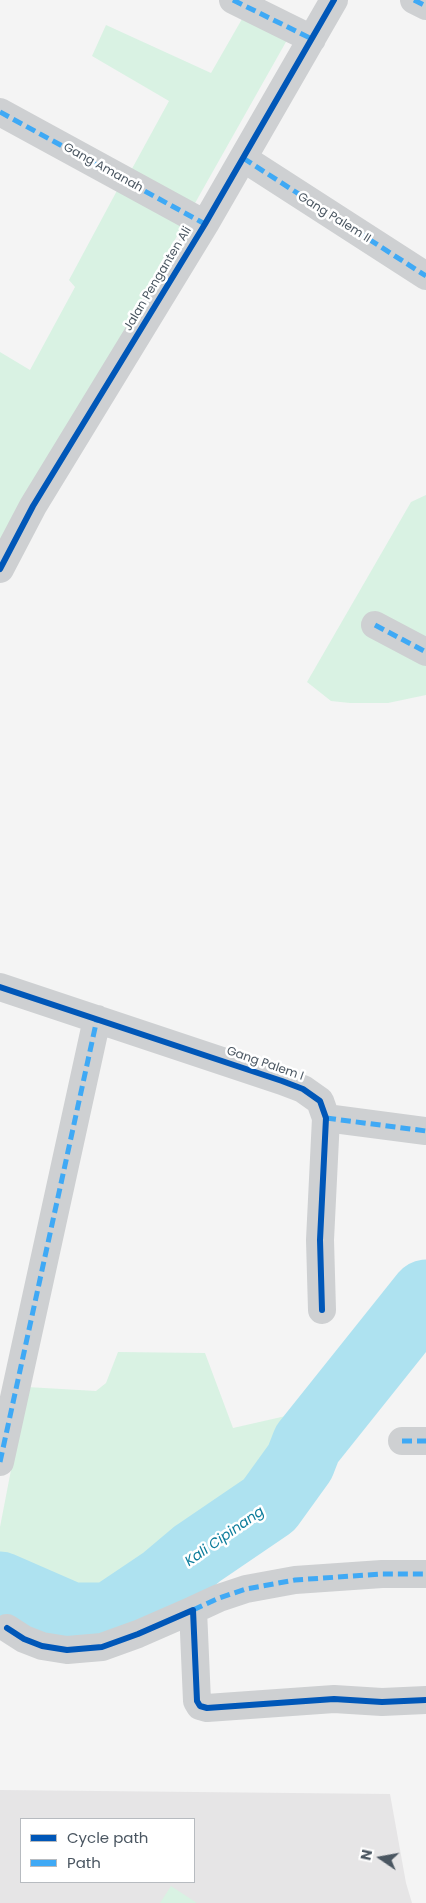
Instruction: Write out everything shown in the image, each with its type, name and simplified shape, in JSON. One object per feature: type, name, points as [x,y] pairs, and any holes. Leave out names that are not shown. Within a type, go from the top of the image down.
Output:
[{"type":"street","points":[[233,0],[312,39]]},
{"type":"street","name":"Jalan Penganten Ali","points":[[0,569],[33,506],[205,224],[334,0]]},
{"type":"street","points":[[414,0],[426,6]]},
{"type":"street","name":"Gang Amanah","points":[[0,112],[205,224]]},
{"type":"street","name":"Gang Palem II","points":[[243,158],[426,276]]},
{"type":"street","points":[[375,625],[426,652]]},
{"type":"street","name":"Gang Palem I","points":[[0,987],[303,1089],[320,1101],[326,1118]]},
{"type":"street","points":[[0,1462],[98,1019]]},
{"type":"street","points":[[322,1310],[320,1240],[326,1118],[426,1131]]},
{"type":"street","points":[[7,1628],[24,1639],[42,1646],[67,1650],[102,1647],[138,1634],[219,1598],[246,1590],[295,1580],[382,1574],[426,1574]]},
{"type":"street","points":[[193,1610],[197,1702],[200,1706],[208,1708],[334,1699],[382,1702],[426,1700]]},
{"type":"shaded area","points":[[0,1790],[390,1794],[406,1883],[412,1903],[0,1903]]},
{"type":"green space","points":[[246,12],[291,33],[190,212],[128,176],[169,101],[92,56],[106,25],[211,73]]},
{"type":"green space","points":[[120,185],[187,218],[0,555],[0,352],[30,370],[75,287],[69,280]]},
{"type":"green space","points":[[426,495],[426,695],[388,703],[331,701],[307,682],[411,502]]},
{"type":"green space","points":[[118,1352],[205,1353],[233,1428],[299,1413],[296,1436],[268,1472],[157,1571],[125,1595],[96,1597],[44,1589],[0,1570],[0,1527],[27,1387],[96,1391],[106,1383]]},
{"type":"green space","points":[[171,1886],[197,1903],[160,1903]]},
{"type":"waterway","name":"Kali Cipinang","points":[[0,1587],[71,1618],[110,1618],[165,1581],[197,1554],[269,1505],[300,1462],[307,1444],[426,1295]]},
{"type":"marked path","points":[[233,0],[312,39]]},
{"type":"marked path","points":[[414,0],[426,6]]},
{"type":"marked path","points":[[0,112],[205,224]]},
{"type":"marked path","points":[[243,158],[426,276]]},
{"type":"marked path","points":[[375,625],[426,652]]},
{"type":"marked path","points":[[0,1462],[97,1019]]},
{"type":"marked path","points":[[326,1118],[426,1131]]},
{"type":"marked path","points":[[402,1441],[426,1441]]},
{"type":"marked path","points":[[193,1610],[219,1598],[246,1589],[295,1580],[382,1574],[426,1574]]},
{"type":"cycle path","points":[[0,569],[33,506],[205,224],[334,0]]},
{"type":"cycle path","points":[[0,987],[282,1081],[303,1089],[320,1101],[326,1118],[320,1240],[322,1310]]},
{"type":"cycle path","points":[[7,1628],[24,1639],[42,1646],[67,1650],[102,1647],[138,1634],[193,1610],[197,1701],[200,1706],[207,1708],[334,1699],[382,1702],[426,1700]]}]
